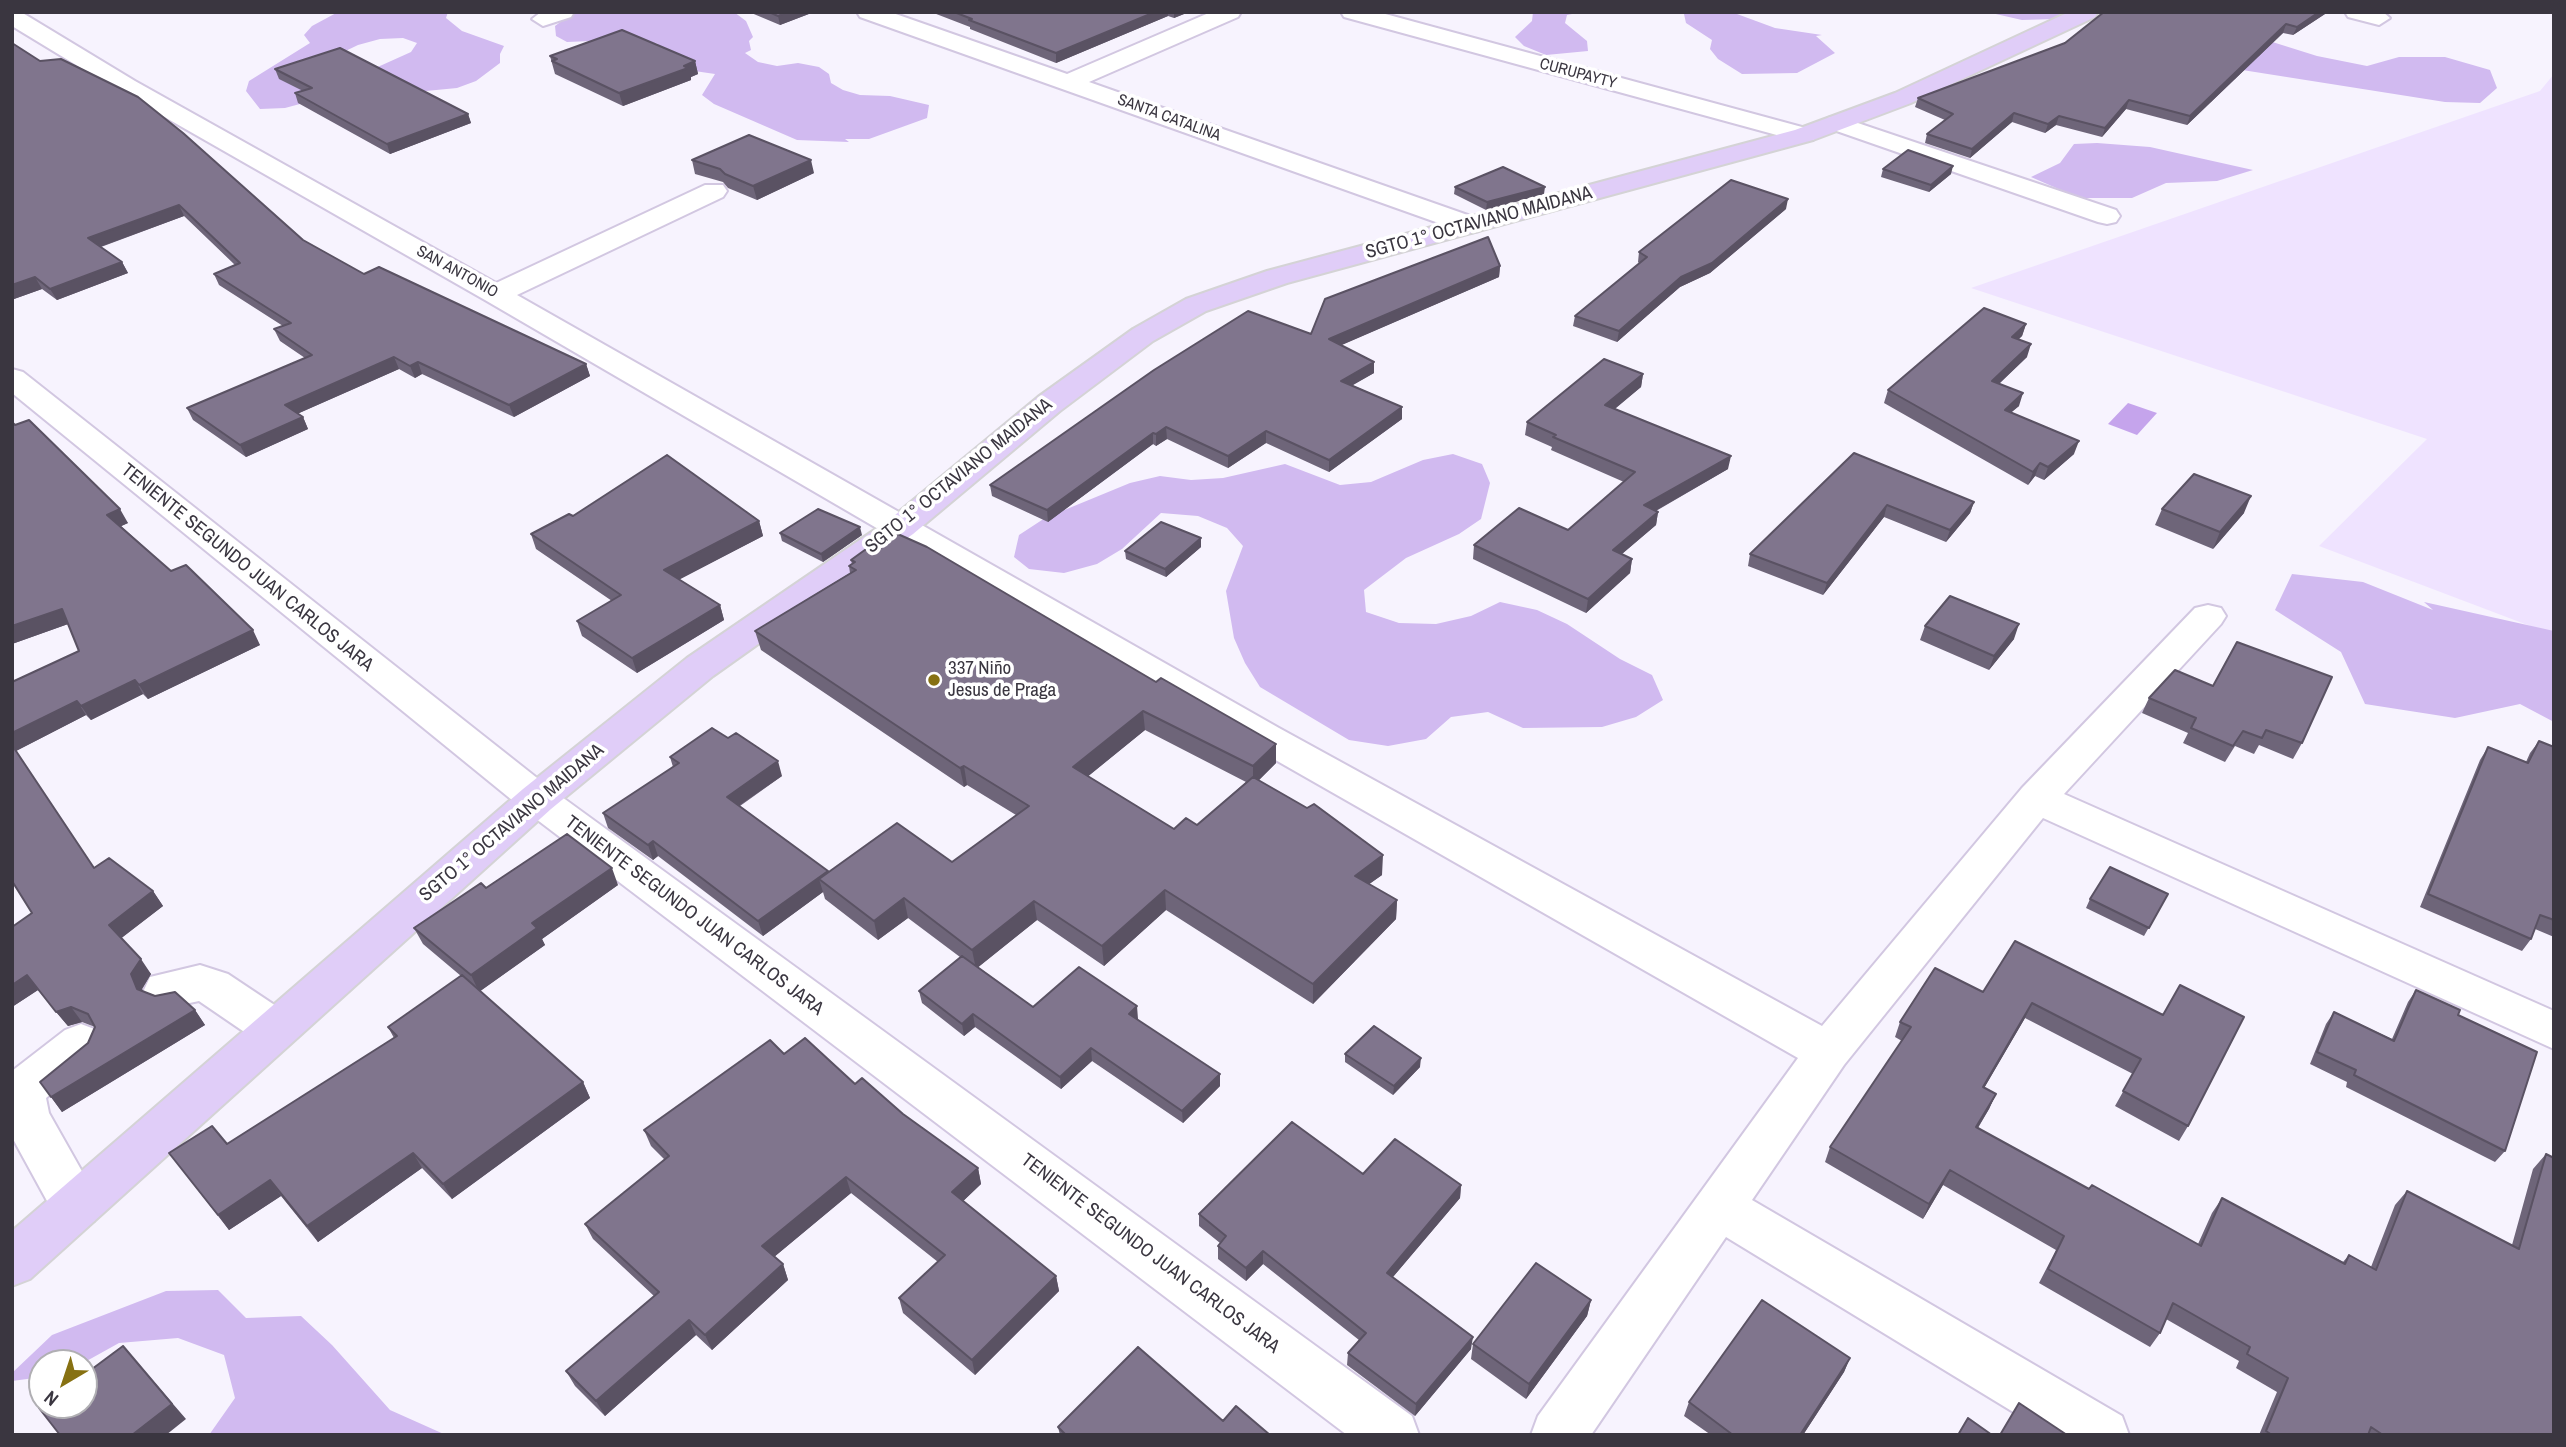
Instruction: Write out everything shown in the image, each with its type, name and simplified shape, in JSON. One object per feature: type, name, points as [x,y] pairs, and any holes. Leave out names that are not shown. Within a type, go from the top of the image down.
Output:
[{"type":"main road","name":"SGTO 1° OCTAVIANO MAIDANA","points":[[12,1263],[537,799],[700,667],[901,527],[1049,404],[1143,335],[1196,305],[1277,277],[1804,135],[1903,98],[2087,12]]},
{"type":"street","name":"SANTA CATALINA","points":[[868,12],[1470,225]]},
{"type":"street","points":[[1069,82],[1230,12]]},
{"type":"street","name":"CURUPAYTY","points":[[1352,12],[1804,135]]},
{"type":"street","points":[[2356,12],[2379,18]]},
{"type":"street","name":"SAN ANTONIO","points":[[12,16],[127,86],[495,293],[1265,737],[1828,1052]]},
{"type":"street","points":[[1838,123],[2107,216]]},
{"type":"street","points":[[495,293],[714,191]]},
{"type":"street","name":"TENIENTE SEGUNDO JUAN CARLOS JARA","points":[[12,377],[537,799],[1392,1435]]},
{"type":"street","points":[[1558,1435],[1828,1052],[2036,798],[2208,615]]},
{"type":"street","points":[[2036,798],[2554,1031]]},
{"type":"street","points":[[166,990],[200,983],[212,986],[275,1029]]},
{"type":"street","points":[[76,1205],[27,1119],[22,1104],[22,1090],[81,1043]]},
{"type":"street","points":[[1720,1207],[2102,1435]]},
{"type":"shaded area","points":[[338,12],[448,12],[446,18],[462,31],[504,46],[500,63],[476,81],[457,88],[405,93],[371,70],[411,52],[417,43],[403,38],[380,39],[358,45],[306,70],[311,101],[285,108],[260,109],[246,91],[249,81],[310,43],[304,35],[312,26]]},
{"type":"shaded area","points":[[574,12],[734,12],[746,21],[753,37],[749,41],[751,50],[745,53],[758,62],[777,66],[798,63],[819,67],[829,74],[831,83],[843,90],[860,95],[890,96],[929,105],[927,118],[869,139],[845,139],[849,142],[797,140],[714,104],[702,95],[715,74],[674,68],[653,53],[658,44],[640,39],[567,42],[556,36],[555,26]]},
{"type":"shaded area","points":[[1533,12],[1582,12],[1567,15],[1565,23],[1587,41],[1588,51],[1546,55],[1524,46],[1515,37],[1532,21]]},
{"type":"shaded area","points":[[1987,12],[2066,13],[2056,19],[2022,20]]},
{"type":"shaded area","points":[[1684,14],[1737,14],[1775,28],[1822,35],[1816,36],[1835,53],[1797,73],[1742,74],[1718,59],[1710,49],[1712,40],[1686,23]]},
{"type":"shaded area","points":[[2231,29],[2317,56],[2367,66],[2399,57],[2445,57],[2490,70],[2497,88],[2480,103],[2445,102],[2236,69]]},
{"type":"shaded area","points":[[2554,74],[2554,635],[2319,546],[2427,439],[1971,288],[2540,91]]},
{"type":"shaded area","points":[[2074,144],[2150,147],[2253,170],[2217,181],[2166,183],[2132,198],[2079,198],[2031,177],[2060,163]]},
{"type":"shaded area","points":[[2128,403],[2157,413],[2137,435],[2108,424]]},
{"type":"shaded area","points":[[1453,454],[1482,464],[1490,483],[1481,519],[1459,534],[1406,558],[1364,590],[1366,612],[1399,623],[1436,624],[1471,616],[1500,602],[1537,610],[1567,624],[1620,659],[1652,675],[1663,700],[1636,717],[1602,727],[1523,728],[1488,712],[1451,717],[1426,739],[1388,746],[1349,740],[1260,687],[1245,663],[1234,638],[1226,591],[1243,546],[1227,528],[1198,516],[1161,513],[1122,549],[1097,564],[1064,573],[1029,569],[1014,557],[1019,535],[1045,518],[1130,483],[1160,476],[1191,480],[1223,478],[1285,464],[1340,485],[1371,482],[1423,460]]},
{"type":"shaded area","points":[[2292,574],[2363,582],[2433,610],[2424,602],[2554,631],[2554,722],[2520,704],[2455,718],[2365,704],[2341,652],[2275,610]]},
{"type":"shaded area","points":[[218,1290],[246,1318],[301,1316],[332,1345],[390,1410],[446,1435],[209,1435],[235,1398],[224,1355],[178,1338],[119,1343],[98,1355],[98,1349],[37,1349],[52,1335],[166,1291]]},
{"type":"shaded area","points":[[28,1358],[28,1379],[12,1381],[12,1373]]},
{"type":"building","points":[[769,12],[788,12],[778,16]]},
{"type":"building","points":[[954,12],[1155,12],[1056,53]]},
{"type":"building","points":[[2104,12],[2319,12],[2297,27],[2286,24],[2190,116],[2129,100],[2105,128],[2059,116],[2048,124],[2014,113],[1972,149],[1927,134],[1953,114],[1918,98],[2065,43]]},
{"type":"building","points":[[622,30],[695,61],[684,66],[688,68],[619,93],[552,61],[557,59],[550,56]]},
{"type":"building","points":[[12,43],[40,61],[61,59],[138,97],[183,133],[303,240],[364,274],[379,267],[586,364],[509,405],[418,362],[410,366],[394,357],[285,405],[303,417],[240,445],[187,408],[312,355],[274,329],[291,323],[214,274],[240,263],[179,205],[88,238],[122,262],[50,289],[35,277],[12,285]]},
{"type":"building","points":[[340,48],[468,114],[387,144],[295,93],[312,88],[275,69]]},
{"type":"building","points":[[749,135],[811,160],[753,186],[725,174],[720,169],[692,160]]},
{"type":"building","points":[[1908,150],[1953,166],[1931,185],[1883,169]]},
{"type":"building","points":[[1503,167],[1545,187],[1487,202],[1455,187]]},
{"type":"building","points":[[1731,180],[1788,199],[1712,263],[1681,277],[1619,331],[1575,316],[1647,257],[1639,252]]},
{"type":"building","points":[[1488,237],[1500,266],[1329,339],[1374,362],[1341,381],[1402,407],[1329,460],[1266,431],[1228,456],[1166,427],[1156,434],[1153,433],[1047,510],[990,485],[1154,370],[1248,311],[1311,334],[1325,299]]},
{"type":"building","points":[[1984,308],[2026,324],[2012,337],[2031,344],[1992,381],[2023,393],[2005,410],[2079,441],[2048,467],[2040,463],[2033,472],[1888,390]]},
{"type":"building","points":[[1604,359],[1643,374],[1605,405],[1731,456],[1644,505],[1658,512],[1613,550],[1632,559],[1588,599],[1474,545],[1519,508],[1568,530],[1635,472],[1553,437],[1556,435],[1527,422]]},
{"type":"building","points":[[29,420],[120,509],[107,515],[171,571],[186,565],[253,630],[139,685],[135,680],[81,706],[77,701],[12,733],[12,682],[79,651],[62,609],[12,626],[12,422],[15,425]]},
{"type":"building","points":[[1854,453],[1974,502],[1950,530],[1887,505],[1827,583],[1750,554]]},
{"type":"building","points":[[667,455],[759,521],[664,570],[720,605],[632,658],[577,621],[621,595],[531,534],[569,514],[573,516]]},
{"type":"building","points":[[2194,474],[2251,496],[2220,532],[2162,509]]},
{"type":"building","points":[[818,509],[860,527],[821,554],[780,533]]},
{"type":"building","points":[[1161,522],[1201,538],[1165,569],[1125,551]]},
{"type":"building","points":[[891,531],[927,547],[1156,682],[1161,678],[1276,744],[1253,766],[1143,711],[1073,767],[1174,829],[1186,818],[1197,825],[1253,777],[1307,808],[1314,804],[1383,855],[1355,876],[1397,900],[1313,984],[1165,890],[1102,946],[1034,901],[972,950],[904,898],[874,921],[819,879],[897,823],[952,862],[1029,806],[964,766],[960,768],[755,631],[856,570],[849,566],[855,562],[851,560]]},
{"type":"building","points":[[1950,596],[2019,624],[1994,656],[1925,626]]},
{"type":"building","points":[[2237,642],[2332,677],[2302,743],[2266,730],[2262,738],[2243,731],[2233,746],[2191,728],[2196,718],[2149,698],[2175,670],[2213,686]]},
{"type":"building","points":[[712,728],[728,738],[736,733],[778,761],[727,797],[828,871],[758,921],[653,841],[648,845],[603,813],[679,763],[670,757]]},
{"type":"building","points":[[2539,741],[2554,747],[2554,920],[2540,915],[2531,939],[2428,894],[2488,747],[2528,763]]},
{"type":"building","points":[[12,745],[94,868],[109,858],[153,891],[109,925],[141,959],[131,974],[137,989],[155,996],[175,992],[195,1010],[51,1097],[40,1082],[88,1043],[95,1027],[88,1014],[71,1007],[56,1012],[27,975],[12,985],[12,927],[32,913],[12,881]]},
{"type":"building","points":[[567,834],[612,868],[532,923],[537,928],[471,975],[414,928],[481,883],[486,888]]},
{"type":"building","points":[[2110,867],[2168,894],[2149,928],[2090,899]]},
{"type":"building","points":[[2015,941],[2163,1015],[2180,985],[2244,1017],[2188,1126],[2123,1091],[2141,1059],[2032,1003],[1983,1087],[1996,1094],[1976,1127],[2089,1189],[2092,1185],[2201,1246],[2222,1198],[2345,1264],[2349,1255],[2376,1270],[2407,1191],[2519,1249],[2546,1154],[2554,1158],[2554,1435],[2383,1435],[2371,1427],[2368,1435],[2272,1435],[2266,1431],[2288,1378],[2247,1354],[2250,1347],[2173,1303],[2160,1333],[2048,1269],[2064,1236],[1950,1170],[1929,1204],[1830,1147],[1911,1027],[1900,1022],[1935,968],[1983,992]]},
{"type":"building","points":[[962,956],[1033,1007],[1079,967],[1137,1006],[1129,1014],[1220,1074],[1182,1111],[1091,1048],[1060,1077],[973,1014],[962,1024],[919,991]]},
{"type":"building","points":[[462,975],[583,1082],[443,1184],[413,1153],[307,1226],[270,1180],[218,1215],[169,1153],[212,1126],[227,1144],[397,1036],[388,1027]]},
{"type":"building","points":[[2416,990],[2460,1010],[2458,1015],[2537,1052],[2505,1151],[2354,1075],[2356,1070],[2317,1052],[2334,1012],[2394,1041]]},
{"type":"building","points":[[1374,1026],[1421,1058],[1394,1086],[1345,1054]]},
{"type":"building","points":[[805,1038],[855,1084],[862,1078],[903,1114],[978,1168],[952,1192],[1056,1276],[972,1360],[899,1298],[945,1255],[846,1177],[762,1246],[783,1264],[705,1335],[689,1320],[596,1401],[566,1371],[659,1292],[585,1224],[669,1156],[644,1130],[770,1040],[784,1054]]},
{"type":"building","points":[[1292,1122],[1363,1174],[1395,1139],[1461,1185],[1387,1273],[1473,1337],[1416,1404],[1348,1353],[1366,1333],[1263,1251],[1246,1268],[1218,1246],[1226,1236],[1199,1214]]},
{"type":"building","points":[[1536,1263],[1591,1300],[1529,1384],[1473,1344]]},
{"type":"building","points":[[1762,1300],[1850,1358],[1800,1435],[1733,1435],[1689,1402]]},
{"type":"building","points":[[123,1346],[172,1404],[132,1435],[60,1435],[48,1419],[98,1419],[98,1365]]},
{"type":"building","points":[[1138,1347],[1223,1421],[1236,1406],[1270,1435],[1066,1435],[1058,1427]]},
{"type":"building","points":[[2019,1403],[2067,1435],[2000,1435]]},
{"type":"building","points":[[1968,1418],[1992,1435],[1958,1435]]},
{"type":"place","name":"337 Niño Jesus de Praga","points":[[934,680]]}]
